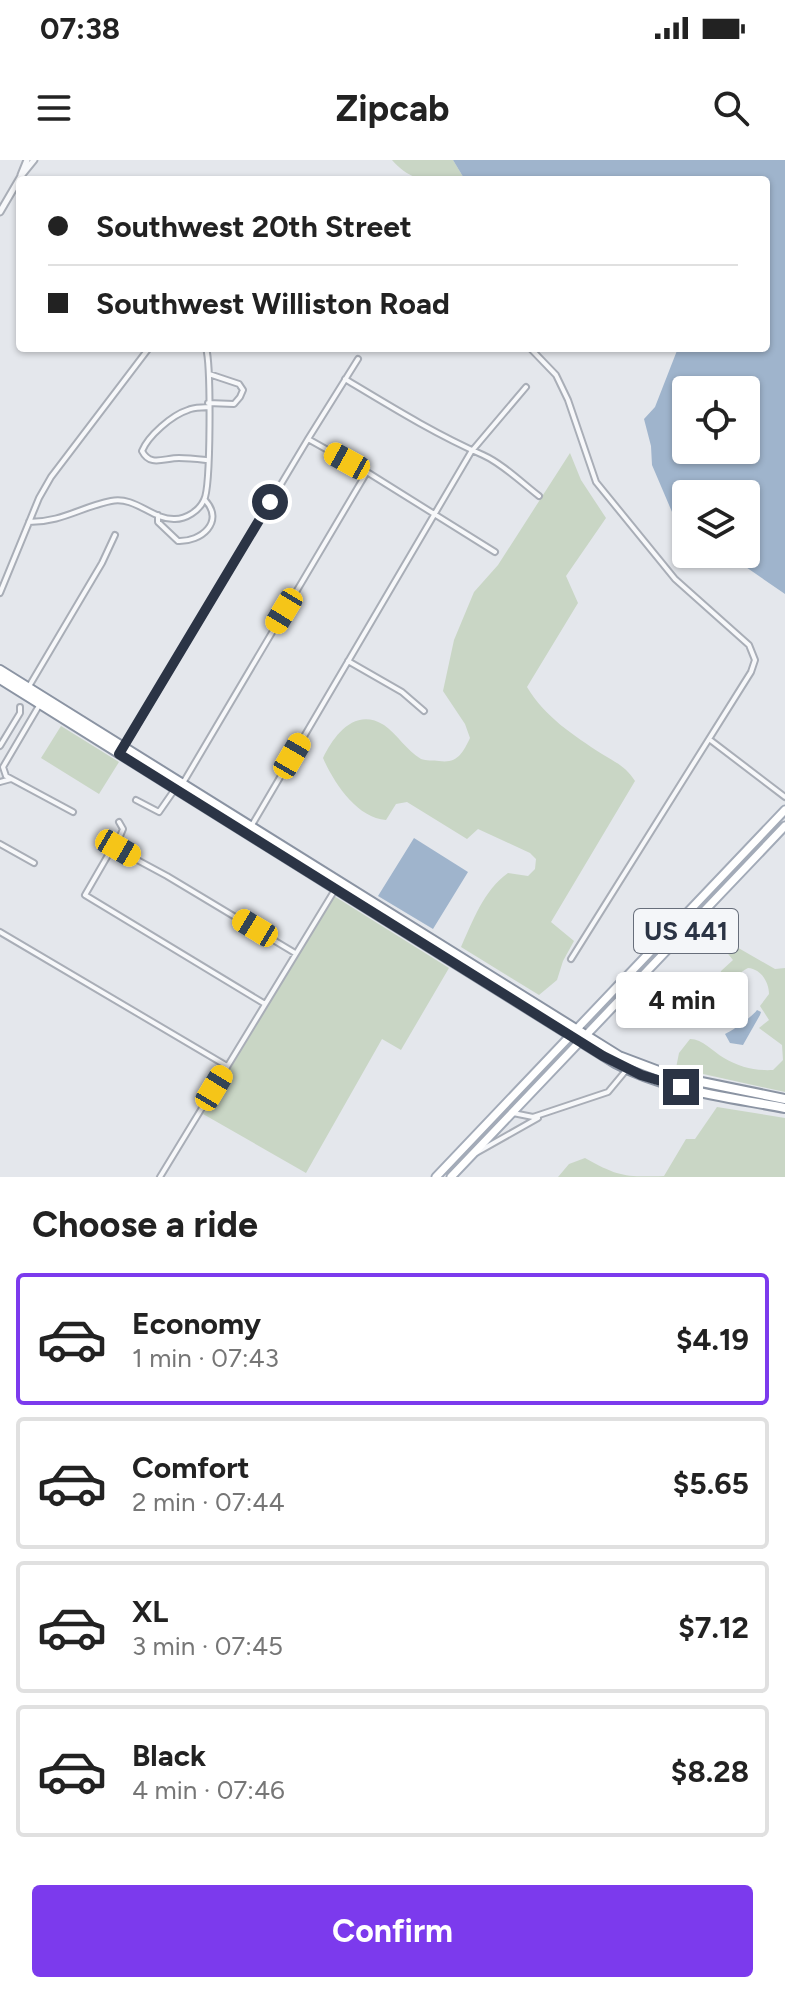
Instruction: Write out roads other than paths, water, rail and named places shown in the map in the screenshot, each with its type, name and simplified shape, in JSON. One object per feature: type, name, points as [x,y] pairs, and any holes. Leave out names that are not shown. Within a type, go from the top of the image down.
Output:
[{"type":"highway","points":[[0,670],[121,751]]},
{"type":"highway","points":[[0,679],[179,786],[629,1066],[670,1085],[785,1108]]},
{"type":"highway","points":[[629,1066],[785,1099]]},
{"type":"main road","name":"US 441","points":[[436,1177],[785,810]]},
{"type":"main road","name":"US 441","points":[[451,1177],[785,826]]},
{"type":"main road","points":[[744,854],[752,861]]},
{"type":"main road","points":[[669,932],[675,942]]},
{"type":"main road","points":[[490,1121],[512,1113]]},
{"type":"main road","points":[[480,1132],[488,1139]]},
{"type":"street","points":[[21,176],[27,160]]},
{"type":"street","points":[[21,176],[34,160]]},
{"type":"street","points":[[0,212],[16,185]]},
{"type":"street","points":[[0,593],[51,477],[146,352]]},
{"type":"street","points":[[158,515],[158,522],[178,541],[196,539],[208,531],[213,518],[205,499],[209,374],[206,352]]},
{"type":"street","points":[[534,352],[556,375],[568,400],[596,482],[675,579],[705,609],[743,639],[755,654],[751,672],[571,959]]},
{"type":"street","points":[[121,751],[358,359]]},
{"type":"street","points":[[208,460],[178,458],[154,461],[146,458],[142,451],[151,437],[181,413],[208,405],[234,404],[240,397],[243,390],[239,384],[209,374]]},
{"type":"street","points":[[345,379],[471,452],[484,456],[539,496]]},
{"type":"street","points":[[248,830],[471,452],[526,387]]},
{"type":"street","points":[[308,439],[495,552]]},
{"type":"street","points":[[136,800],[159,812],[179,786],[367,472]]},
{"type":"street","points":[[29,522],[58,520],[114,500],[131,502],[174,519],[186,517],[205,499]]},
{"type":"street","points":[[28,688],[102,563],[115,535]]},
{"type":"street","points":[[348,661],[399,690],[424,711]]},
{"type":"street","points":[[40,704],[3,771],[11,779],[73,812]]},
{"type":"street","points":[[0,746],[20,713],[20,707]]},
{"type":"street","points":[[709,739],[785,797]]},
{"type":"street","points":[[0,782],[11,779]]},
{"type":"street","points":[[119,822],[123,829],[115,848],[103,862],[85,895],[265,1004]]},
{"type":"street","points":[[0,844],[34,863]]},
{"type":"street","points":[[115,848],[295,953]]},
{"type":"street","points":[[160,1177],[338,886]]},
{"type":"street","points":[[0,932],[227,1066]]},
{"type":"street","points":[[512,1113],[529,1118],[608,1092],[629,1066]]},
{"type":"street","points":[[474,1154],[544,1114]]},
{"type":"water","points":[[453,160],[785,160],[785,594],[747,568],[760,568],[760,480],[672,480],[672,512],[652,465],[644,419],[655,407],[676,352],[770,352],[770,176],[463,176]]},
{"type":"water","points":[[414,838],[468,872],[433,929],[378,896]]},
{"type":"water","points":[[757,1010],[761,1012],[760,1015],[743,1045],[730,1043],[725,1034]]}]
